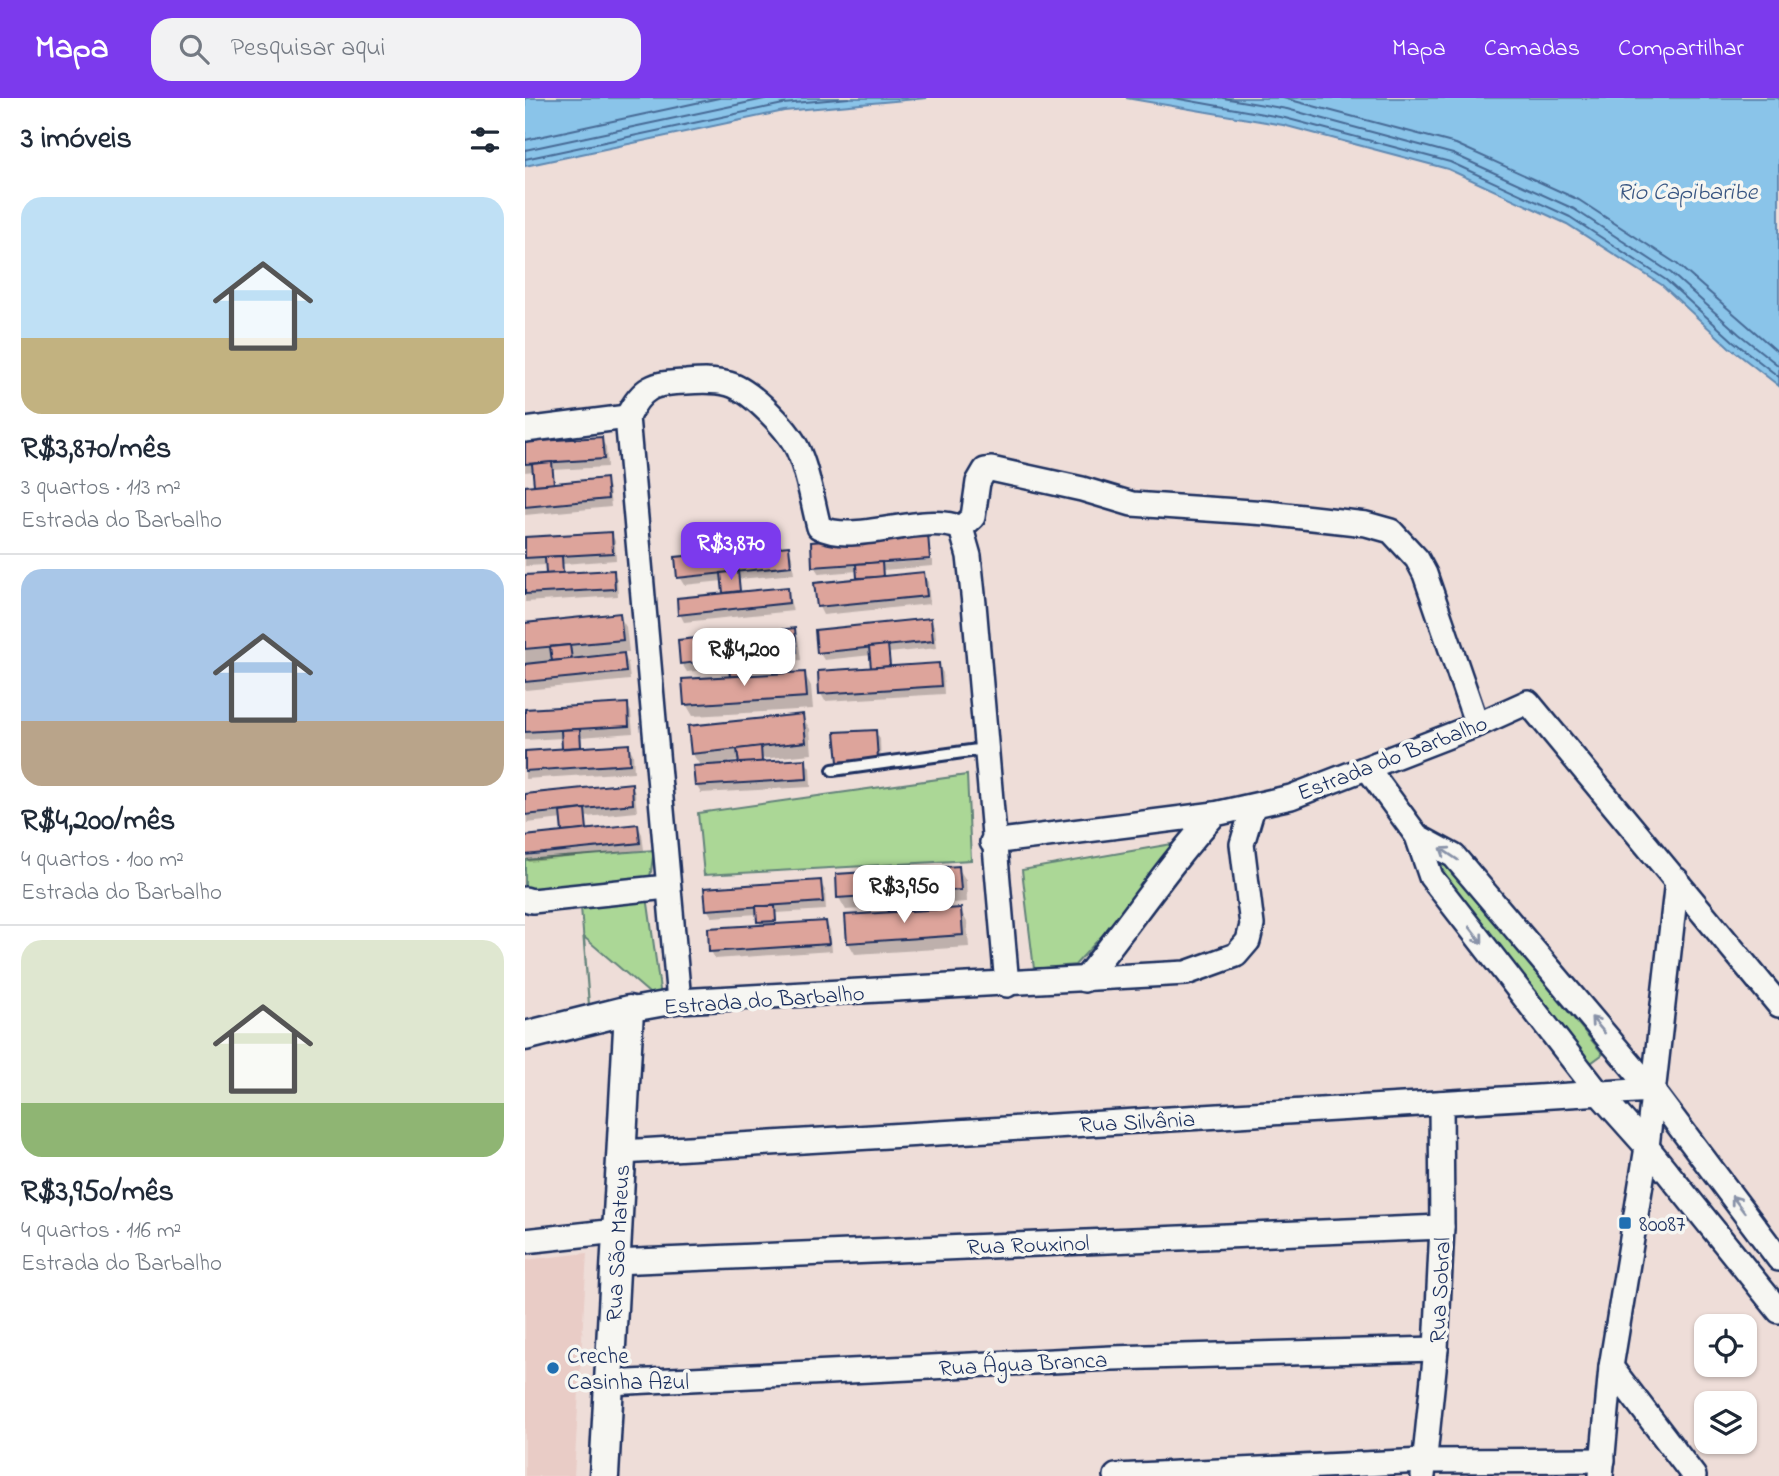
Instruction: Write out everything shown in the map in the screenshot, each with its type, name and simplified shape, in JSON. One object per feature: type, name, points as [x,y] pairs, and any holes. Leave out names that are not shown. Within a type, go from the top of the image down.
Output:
[{"type":"street","points":[[679,1001],[627,417],[638,396],[654,386],[704,381],[731,385],[774,416],[786,429],[800,453],[819,527],[840,532],[939,524],[961,528]]},
{"type":"street","points":[[525,430],[627,417]]},
{"type":"street","points":[[961,528],[973,517],[978,482],[985,470],[991,469],[1082,489],[1132,504],[1267,513],[1366,524],[1391,531],[1417,559],[1425,575],[1477,726]]},
{"type":"street","points":[[961,528],[966,542],[974,604],[992,842],[1007,985]]},
{"type":"street","name":"Estrada do Barbalho","points":[[992,842],[1253,807],[1291,797],[1368,769],[1477,726],[1528,702],[1677,880]]},
{"type":"street","points":[[1368,769],[1417,836],[1431,877],[1597,1091],[1647,1147],[1779,1311]]},
{"type":"street","name":"Estrada do Barbalho","points":[[525,1036],[629,1010],[679,1001],[1186,974],[1236,955],[1248,941],[1252,925],[1242,844],[1253,807]]},
{"type":"street","points":[[1084,980],[1147,901],[1181,850],[1215,814]]},
{"type":"street","points":[[1417,836],[1454,856],[1652,1090],[1779,1258]]},
{"type":"street","points":[[1677,880],[1779,1005]]},
{"type":"street","points":[[1116,1476],[1424,1468],[1602,1468],[1611,1367],[1647,1147],[1677,880]]},
{"type":"street","points":[[525,899],[532,901],[667,887]]},
{"type":"street","name":"Rua São Mateus","points":[[604,1476],[629,1010]]},
{"type":"street","name":"Rua Silvânia","points":[[622,1152],[1441,1103],[1597,1091],[1652,1090]]},
{"type":"street","name":"Rua Sobral","points":[[1424,1468],[1436,1349],[1442,1227],[1441,1103]]},
{"type":"street","name":"Rua Rouxinol","points":[[614,1262],[1442,1227]]},
{"type":"street","points":[[525,1241],[617,1231]]},
{"type":"street","name":"Rua Água Branca","points":[[609,1383],[1112,1359],[1436,1349]]},
{"type":"street","points":[[1611,1367],[1694,1476]]},
{"type":"lane","points":[[833,770],[985,749]]},
{"type":"shaded area","name":"Creche Casinha Azul","points":[[587,1253],[574,1476],[525,1476],[525,1260]]},
{"type":"green space","points":[[967,775],[971,860],[704,875],[698,813]]},
{"type":"green space","points":[[1189,841],[1075,965],[1034,969],[1022,870]]},
{"type":"green space","points":[[654,850],[650,878],[525,890],[525,860]]},
{"type":"green space","points":[[1442,858],[1603,1054],[1588,1065],[1436,868]]},
{"type":"green space","points":[[646,889],[662,1004],[584,937],[590,1018],[580,895]]},
{"type":"water","points":[[525,98],[927,98],[784,111],[525,166]]},
{"type":"water","name":"Rio Capibaribe","points":[[1126,98],[1779,98],[1779,386],[1729,347],[1662,285],[1567,224],[1448,169],[1283,125]]},
{"type":"building","points":[[602,437],[604,459],[525,464],[525,442]]},
{"type":"building","points":[[552,462],[554,484],[534,485],[532,464]]},
{"type":"building","points":[[606,478],[608,499],[525,507],[525,486]]},
{"type":"building","points":[[612,532],[613,553],[525,558],[525,537]]},
{"type":"building","points":[[928,534],[930,559],[812,567],[811,542]]},
{"type":"building","points":[[789,546],[791,566],[677,578],[675,557]]},
{"type":"building","points":[[562,556],[563,573],[546,574],[545,557]]},
{"type":"building","points":[[882,562],[883,577],[857,578],[856,564]]},
{"type":"building","points":[[614,570],[615,589],[525,594],[525,575]]},
{"type":"building","points":[[738,571],[740,591],[723,593],[721,573]]},
{"type":"building","points":[[924,572],[927,596],[817,607],[814,583]]},
{"type":"building","points":[[788,587],[789,603],[678,615],[677,598]]},
{"type":"building","points":[[620,613],[623,640],[525,649],[525,623]]},
{"type":"building","points":[[931,618],[933,641],[817,653],[815,630]]},
{"type":"building","points":[[795,628],[797,652],[680,664],[678,640]]},
{"type":"building","points":[[570,645],[572,659],[552,661],[550,647]]},
{"type":"building","points":[[888,645],[890,666],[871,668],[869,647]]},
{"type":"building","points":[[624,653],[626,672],[525,682],[525,664]]},
{"type":"building","points":[[747,657],[749,675],[730,677],[728,660]]},
{"type":"building","points":[[939,663],[941,686],[819,694],[818,671]]},
{"type":"building","points":[[805,672],[807,697],[684,705],[682,679]]},
{"type":"building","points":[[628,703],[629,726],[525,732],[525,709]]},
{"type":"building","points":[[803,714],[806,742],[691,754],[688,726]]},
{"type":"building","points":[[580,729],[581,747],[562,748],[561,730]]},
{"type":"building","points":[[876,730],[878,759],[838,762],[835,732]]},
{"type":"building","points":[[629,744],[630,764],[525,771],[525,751]]},
{"type":"building","points":[[761,746],[762,762],[739,764],[737,749]]},
{"type":"building","points":[[806,759],[807,779],[695,786],[693,766]]},
{"type":"building","points":[[632,783],[633,804],[525,815],[525,794]]},
{"type":"building","points":[[585,809],[587,830],[562,832],[560,812]]},
{"type":"building","points":[[638,824],[640,843],[525,855],[525,836]]},
{"type":"building","points":[[959,866],[961,890],[837,898],[836,874]]},
{"type":"building","points":[[821,880],[823,902],[706,910],[704,888]]},
{"type":"building","points":[[910,894],[911,911],[888,912],[887,895]]},
{"type":"building","points":[[756,906],[775,906],[776,921],[757,922]]},
{"type":"building","points":[[961,908],[963,935],[847,943],[845,915]]},
{"type":"building","points":[[826,921],[829,944],[709,952],[708,928]]},
{"type":"place","name":"80087","points":[[1625,1223]]},
{"type":"place","name":"Creche Casinha Azul","points":[[553,1368]]}]
